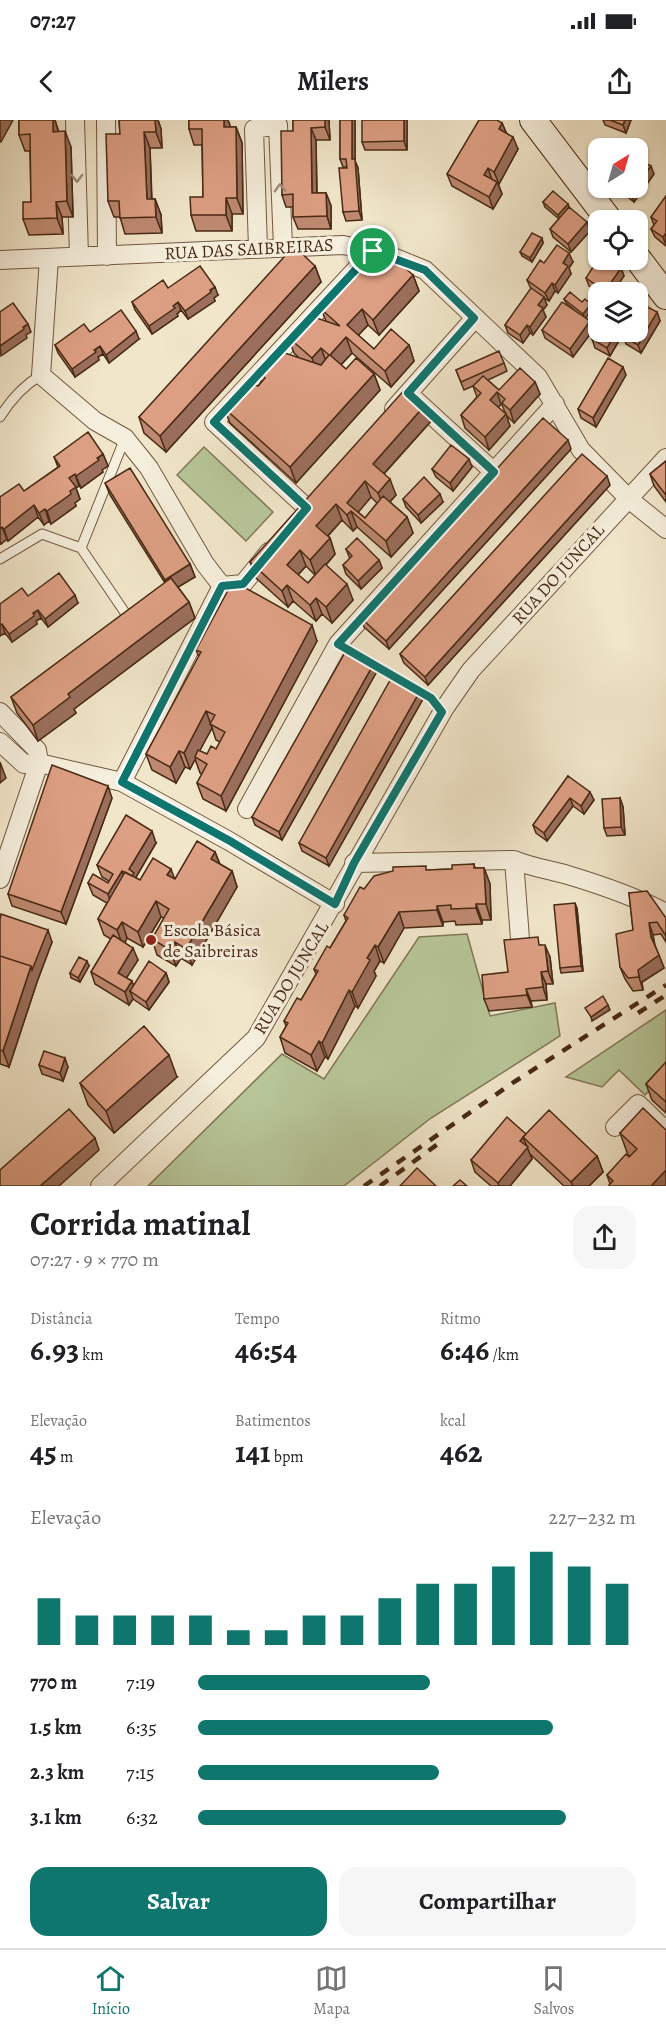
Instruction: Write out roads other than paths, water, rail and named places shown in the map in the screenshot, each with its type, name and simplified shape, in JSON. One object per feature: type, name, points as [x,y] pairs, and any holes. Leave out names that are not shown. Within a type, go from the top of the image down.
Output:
[{"type":"main road","points":[[533,120],[601,210]]},
{"type":"main road","points":[[646,270],[666,296]]},
{"type":"street","points":[[75,120],[79,256]]},
{"type":"street","points":[[106,120],[107,256]]},
{"type":"street","points":[[258,248],[254,129],[278,125],[283,247]]},
{"type":"street","name":"RUA DAS SAIBREIRAS","points":[[0,260],[343,244],[373,251],[425,270],[538,377],[581,450],[630,500],[666,529]]},
{"type":"street","points":[[307,508],[214,422],[373,251]]},
{"type":"street","points":[[49,258],[41,375],[95,421],[125,438],[149,468],[206,564],[222,586]]},
{"type":"street","points":[[384,420],[474,318]]},
{"type":"street","points":[[408,393],[494,472]]},
{"type":"street","points":[[247,809],[338,644],[555,404]]},
{"type":"street","name":"RUA DO JUNCAL","points":[[100,1186],[256,1038],[335,904],[354,863],[442,712],[471,670],[609,517],[630,500],[666,458]]},
{"type":"street","points":[[293,523],[322,490]]},
{"type":"street","points":[[222,586],[243,584],[279,540]]},
{"type":"street","points":[[122,782],[222,586]]},
{"type":"street","points":[[0,712],[37,750],[39,763],[0,879]]},
{"type":"street","points":[[0,742],[24,764],[39,763],[122,782],[230,841],[335,904]]},
{"type":"street","points":[[514,860],[520,939]]},
{"type":"street","points":[[354,863],[514,860],[534,868],[569,875],[637,897],[666,913]]},
{"type":"street","points":[[615,1127],[638,1104],[666,1131]]},
{"type":"lane","points":[[0,417],[26,384],[41,375]]},
{"type":"lane","points":[[81,548],[125,438]]},
{"type":"lane","points":[[0,559],[42,534],[81,548],[130,620],[120,627]]},
{"type":"lane","points":[[338,644],[431,698],[442,712]]},
{"type":"railway","points":[[364,1186],[514,1082],[666,985]]},
{"type":"railway","points":[[638,1013],[666,995]]},
{"type":"railway","points":[[380,1186],[442,1141]]},
{"type":"place","name":"Escola Básica de Saibreiras","points":[[151,940]]}]
